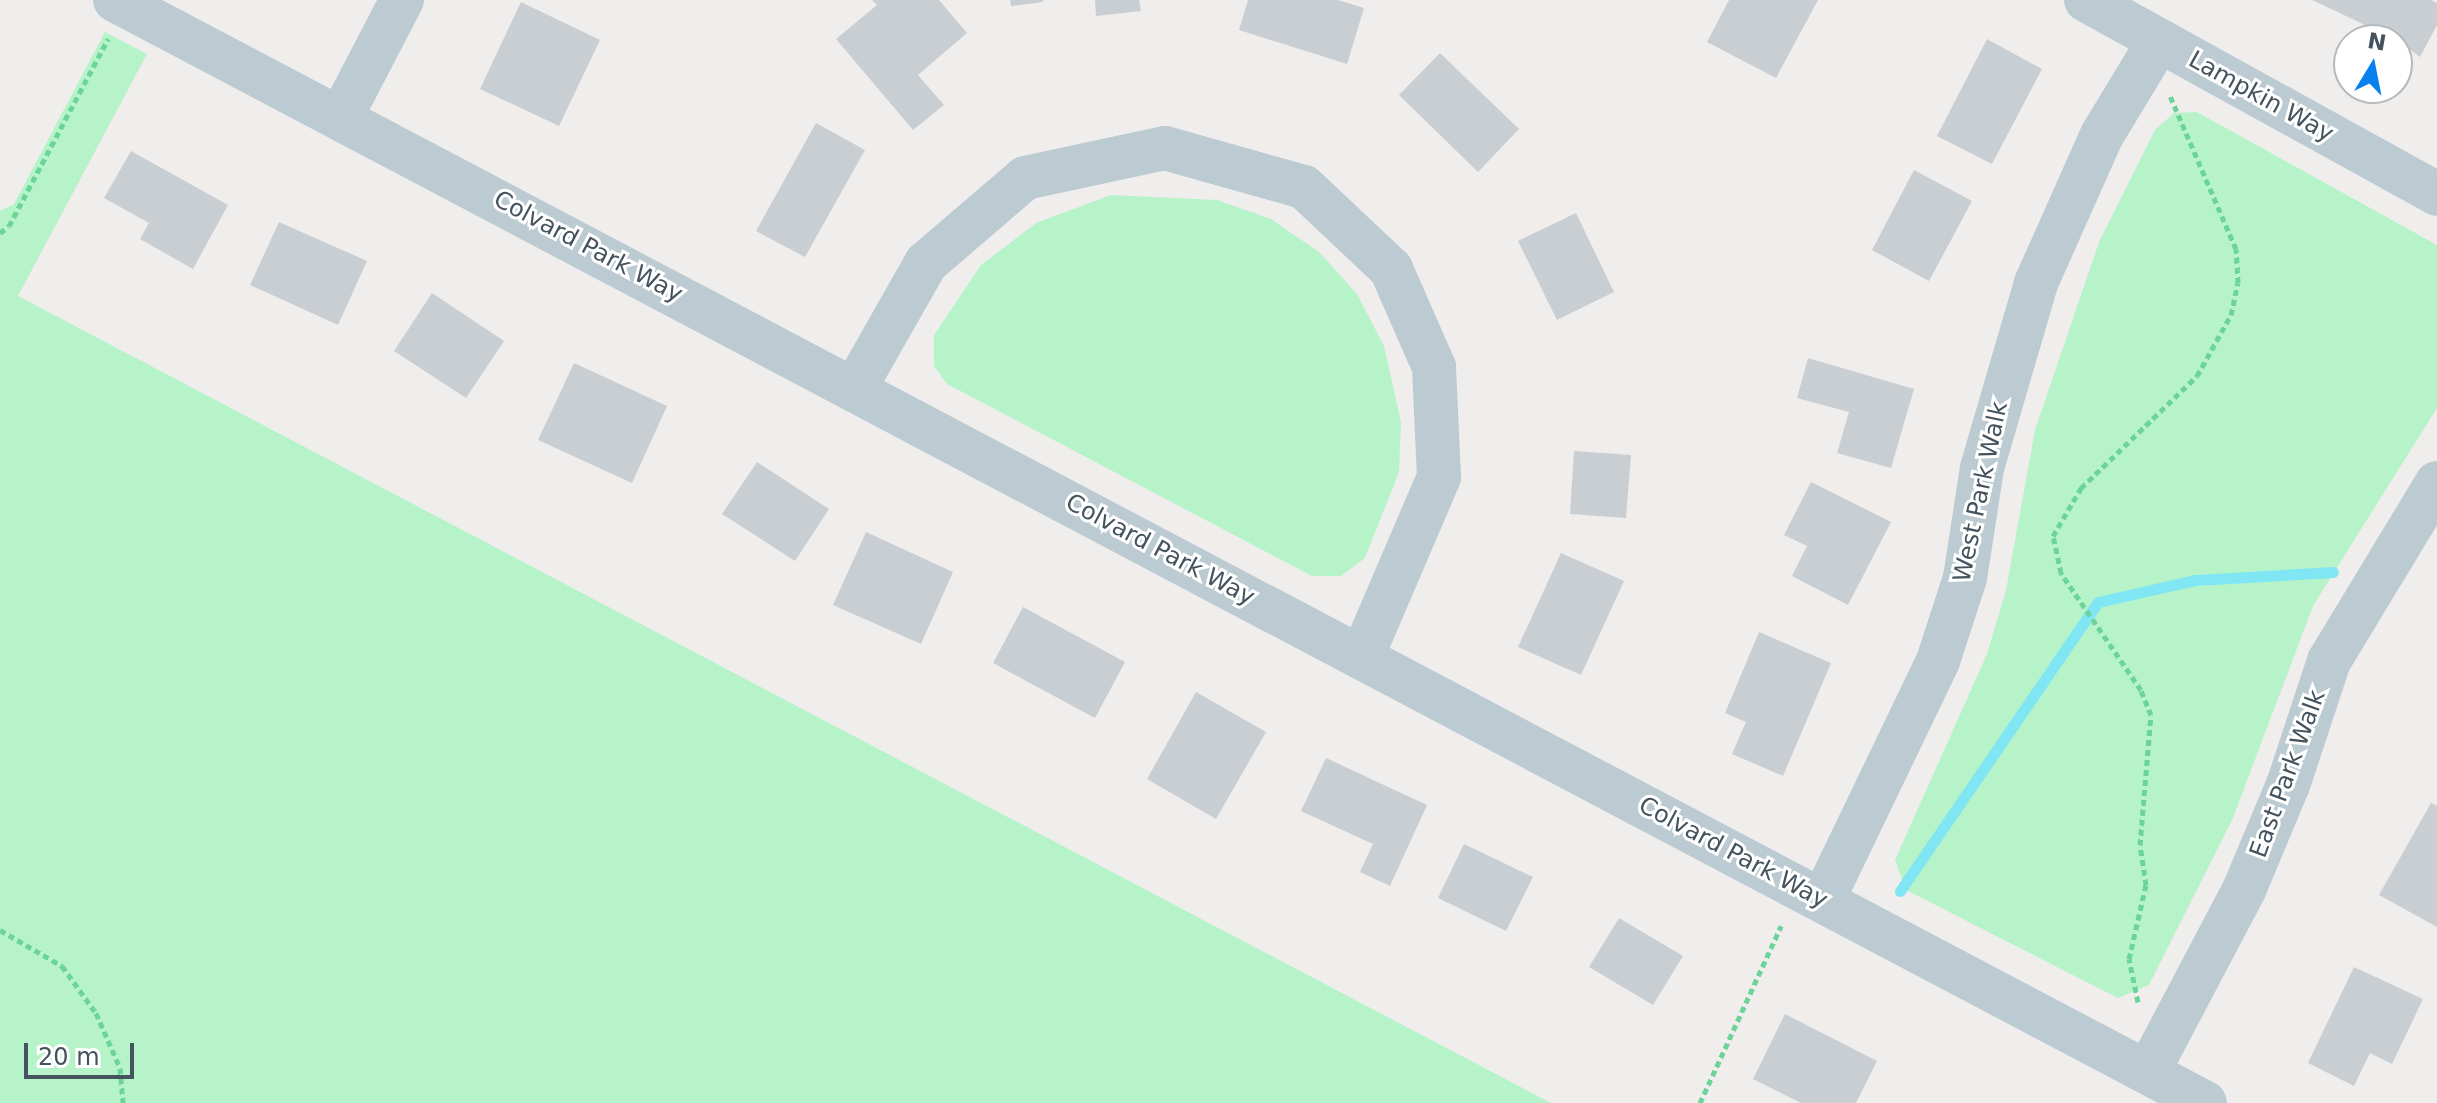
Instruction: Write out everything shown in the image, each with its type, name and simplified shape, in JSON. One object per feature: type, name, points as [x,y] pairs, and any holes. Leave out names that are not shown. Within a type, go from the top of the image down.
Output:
[{"type":"street","points":[[341,117],[402,0]]},
{"type":"street","name":"Lampkin Way","points":[[2086,0],[2161,61],[2437,194]]},
{"type":"street","name":"Colvard Park Way","points":[[120,3],[1362,657],[1804,909],[2148,1072],[2205,1103]]},
{"type":"street","name":"West Park Walk","points":[[1804,909],[1938,661],[1965,578],[1982,468],[2036,283],[2102,135],[2161,61]]},
{"type":"street","points":[[855,388],[926,263],[1025,178],[1165,148],[1304,187],[1391,269],[1434,367],[1439,477],[1362,657]]},
{"type":"street","name":"East Park Walk","points":[[2148,1072],[2244,890],[2288,785],[2329,661],[2437,483]]},
{"type":"path","points":[[0,233],[9,226],[120,3]]},
{"type":"path","points":[[2142,1008],[2131,983],[2129,959],[2146,885],[2140,845],[2151,715],[2141,690],[2077,598],[2053,552],[2059,519],[2115,450],[2197,376],[2219,344],[2238,283],[2236,249],[2161,61]]},
{"type":"path","points":[[1700,1103],[1804,909]]},
{"type":"path","points":[[0,930],[62,966],[96,1013],[120,1068],[123,1103]]},
{"type":"green space","points":[[105,32],[147,54],[18,296],[1551,1103],[0,1103],[0,211],[14,204]]},
{"type":"green space","points":[[2197,112],[2437,245],[2437,408],[2313,606],[2233,818],[2149,985],[2118,998],[1906,890],[1895,860],[1987,654],[2006,590],[2035,430],[2099,242],[2155,130],[2174,113]]},
{"type":"green space","points":[[1111,195],[1217,200],[1271,219],[1319,252],[1357,294],[1384,346],[1401,422],[1399,472],[1365,558],[1341,576],[1312,576],[947,384],[934,366],[934,335],[981,265],[1036,223]]},
{"type":"building","points":[[872,0],[939,0],[967,33],[918,75],[944,105],[913,130],[836,39],[877,5]]},
{"type":"building","points":[[1010,0],[1043,0],[1043,2],[1011,6]]},
{"type":"building","points":[[1095,0],[1139,0],[1141,11],[1096,16]]},
{"type":"building","points":[[1248,0],[1338,0],[1364,8],[1347,64],[1239,30]]},
{"type":"building","points":[[1729,0],[1818,0],[1776,78],[1707,42]]},
{"type":"building","points":[[2312,0],[2431,0],[2437,3],[2437,25],[2420,57],[2413,52],[2413,24],[2363,24]]},
{"type":"building","points":[[521,2],[600,40],[559,126],[480,89]]},
{"type":"building","points":[[1987,39],[2042,69],[1992,164],[1937,136]]},
{"type":"building","points":[[1440,53],[1519,129],[1478,172],[1399,95]]},
{"type":"building","points":[[816,123],[865,150],[805,257],[756,231]]},
{"type":"building","points":[[131,151],[228,205],[193,269],[140,239],[149,223],[104,198]]},
{"type":"building","points":[[1914,170],[1972,201],[1929,281],[1872,250]]},
{"type":"building","points":[[1576,213],[1614,292],[1557,320],[1518,241]]},
{"type":"building","points":[[279,222],[367,261],[338,325],[250,285]]},
{"type":"building","points":[[432,293],[504,341],[466,398],[394,351]]},
{"type":"building","points":[[1808,358],[1914,389],[1891,468],[1837,453],[1849,412],[1797,398]]},
{"type":"building","points":[[574,363],[667,406],[632,483],[538,440]]},
{"type":"building","points":[[1574,451],[1631,455],[1626,518],[1570,514]]},
{"type":"building","points":[[757,462],[829,509],[795,561],[722,514]]},
{"type":"building","points":[[1811,482],[1891,522],[1848,605],[1792,576],[1807,546],[1784,535]]},
{"type":"building","points":[[866,532],[953,572],[921,644],[833,605]]},
{"type":"building","points":[[1561,553],[1624,581],[1581,675],[1518,647]]},
{"type":"building","points":[[1023,607],[1125,662],[1095,718],[993,663]]},
{"type":"building","points":[[1759,632],[1831,663],[1783,776],[1732,754],[1746,722],[1725,713]]},
{"type":"building","points":[[1196,692],[1266,732],[1216,819],[1147,779]]},
{"type":"building","points":[[1326,758],[1427,805],[1390,886],[1360,872],[1373,844],[1301,811]]},
{"type":"building","points":[[2431,803],[2437,806],[2437,927],[2379,895]]},
{"type":"building","points":[[1464,844],[1533,877],[1506,931],[1438,898]]},
{"type":"building","points":[[1619,918],[1683,956],[1653,1005],[1589,967]]},
{"type":"building","points":[[2354,967],[2423,999],[2392,1064],[2370,1053],[2354,1086],[2308,1063]]},
{"type":"building","points":[[1785,1014],[1877,1061],[1856,1103],[1801,1103],[1753,1079]]},
{"type":"waterway","points":[[1900,891],[2098,602],[2195,580],[2333,572]]}]
